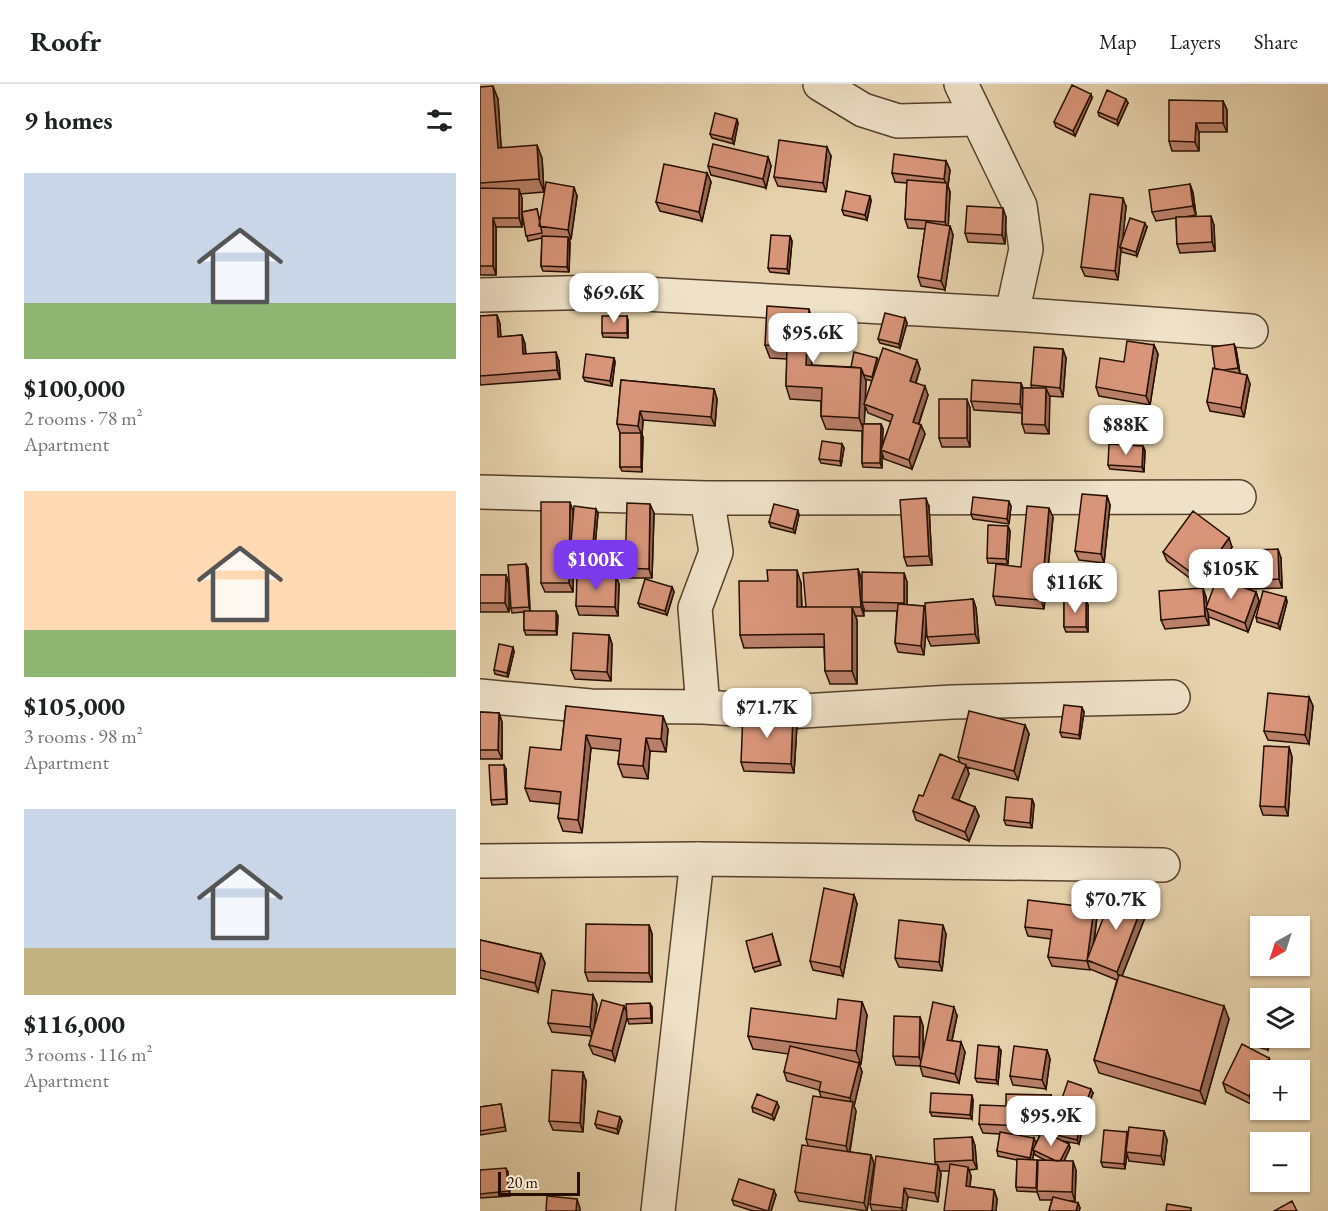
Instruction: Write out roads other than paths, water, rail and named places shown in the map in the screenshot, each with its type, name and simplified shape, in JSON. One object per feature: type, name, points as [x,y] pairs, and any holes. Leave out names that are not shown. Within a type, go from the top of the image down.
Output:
[{"type":"street","points":[[820,84],[863,110],[898,121],[976,119]]},
{"type":"street","points":[[961,84],[1020,206],[1026,249],[1012,314]]},
{"type":"street","points":[[480,295],[608,292],[1012,314],[1251,332]]},
{"type":"street","points":[[480,492],[707,498],[1239,497]]},
{"type":"street","points":[[703,707],[695,608],[716,552],[707,498]]},
{"type":"street","points":[[480,696],[591,706],[703,707],[786,712],[952,702],[1173,697]]},
{"type":"street","points":[[658,1211],[696,859]]},
{"type":"street","points":[[480,861],[696,859],[1163,865]]}]
